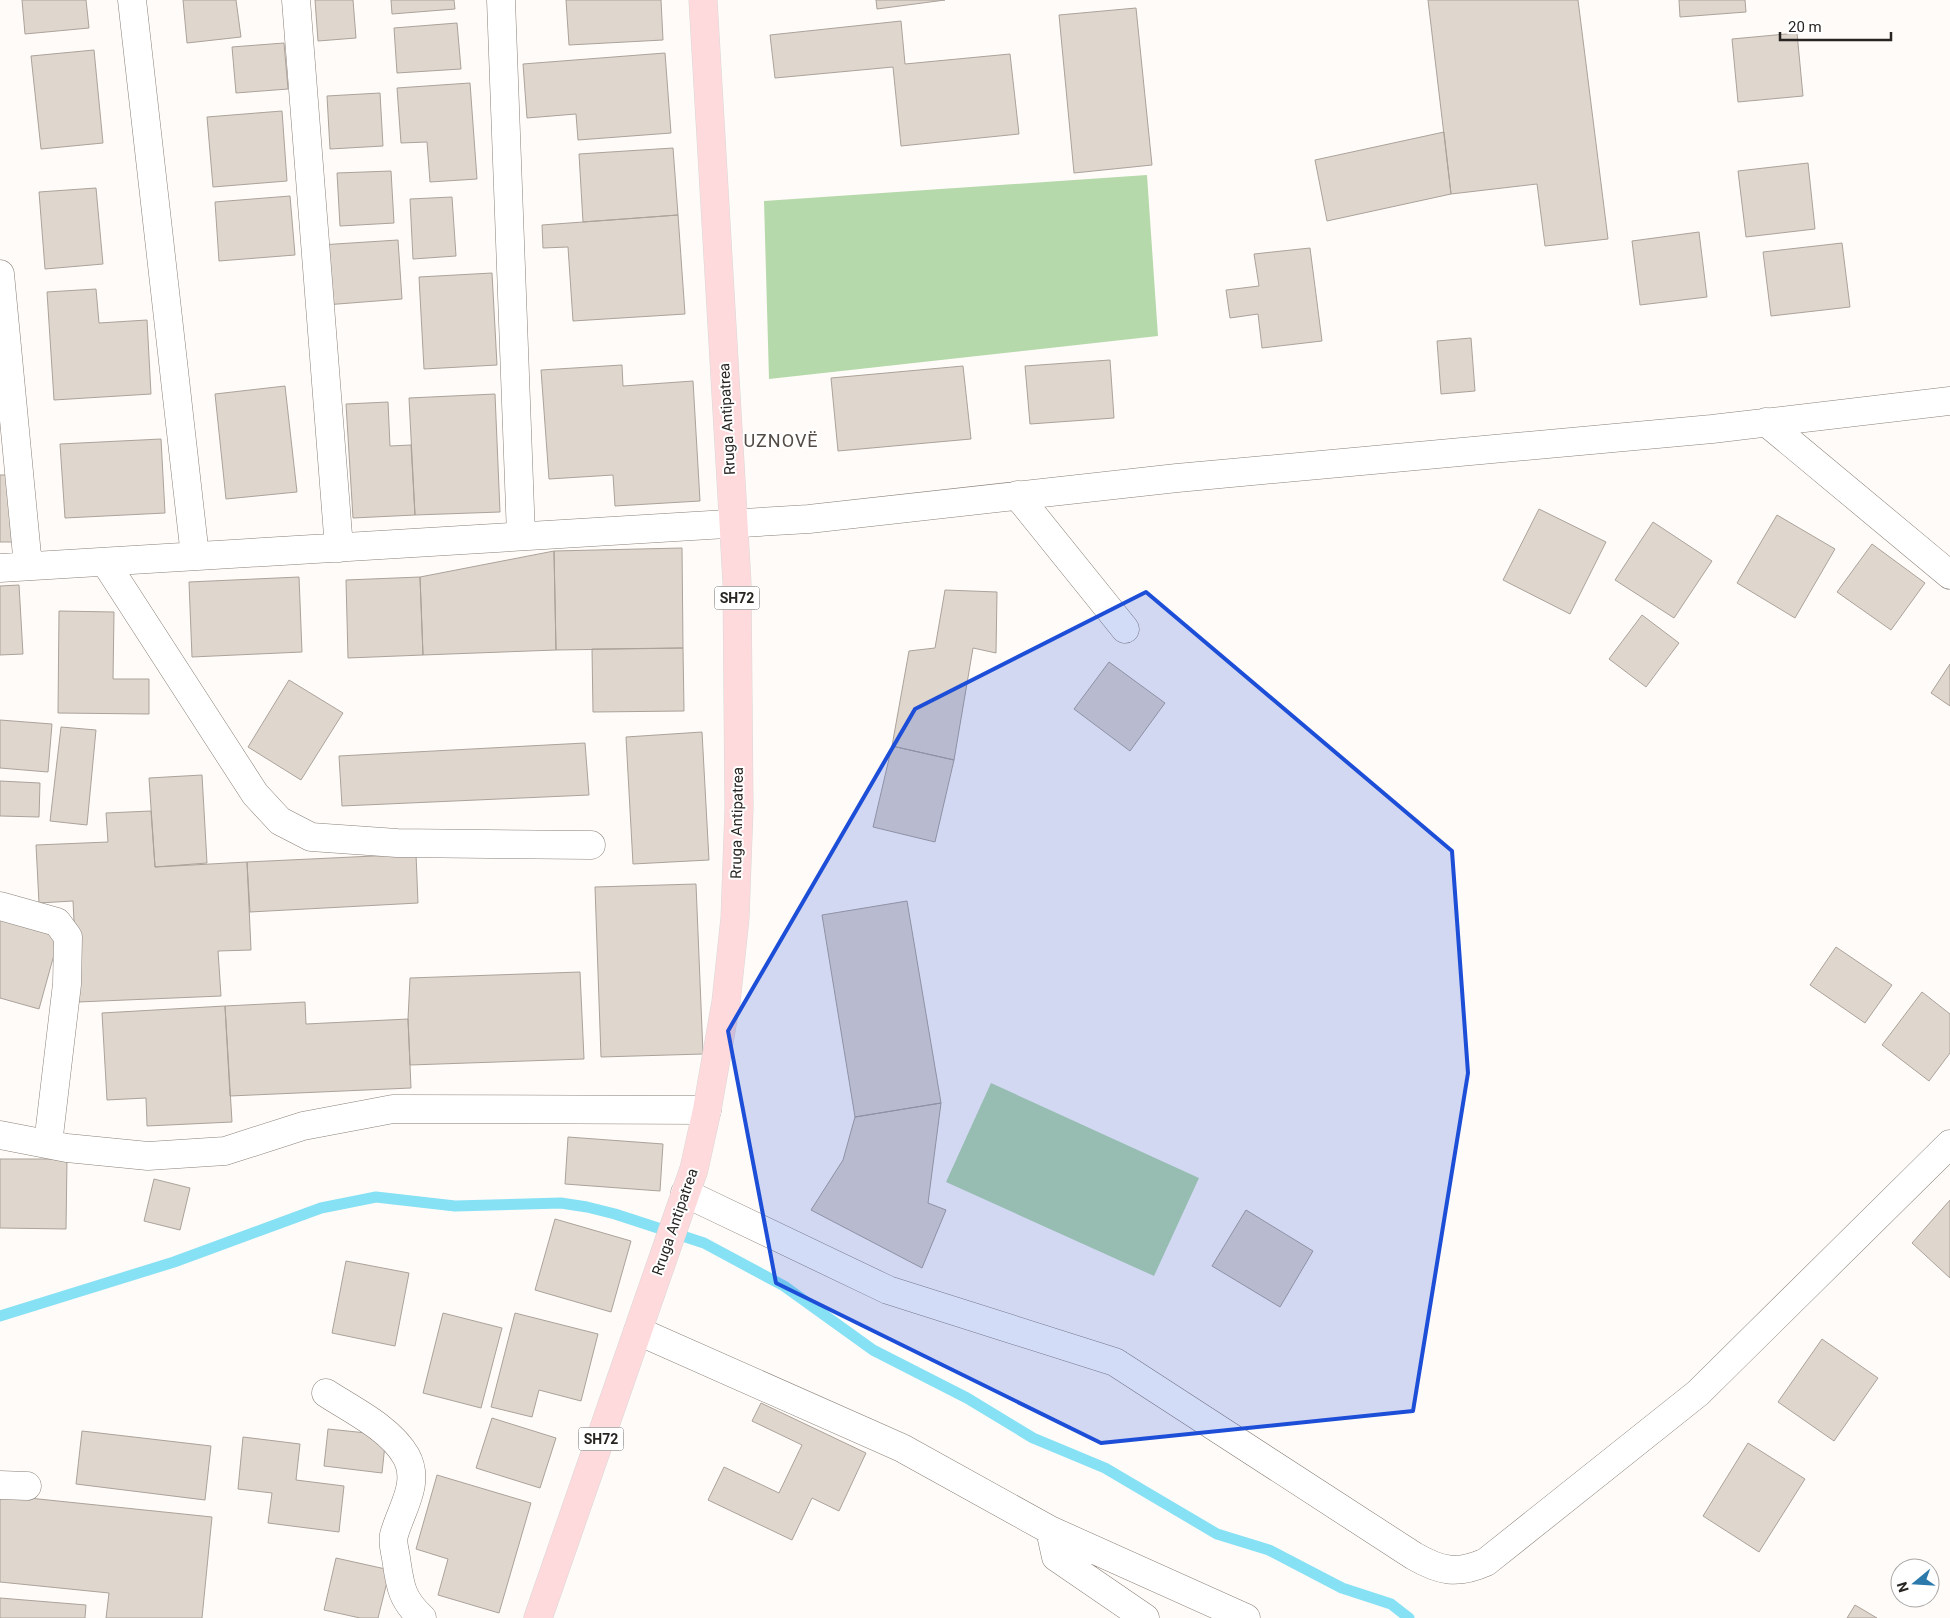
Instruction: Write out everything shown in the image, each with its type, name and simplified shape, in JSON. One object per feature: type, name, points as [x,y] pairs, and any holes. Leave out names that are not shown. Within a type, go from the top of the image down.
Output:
[{"type":"main road","name":"Rruga Antipatrea","points":[[538,1618],[694,1169],[707,1110],[726,1002],[735,918],[739,808],[737,583],[703,0]]},
{"type":"street","points":[[132,0],[195,556]]},
{"type":"street","points":[[296,0],[338,548]]},
{"type":"street","points":[[501,0],[522,536]]},
{"type":"street","points":[[0,274],[28,566]]},
{"type":"street","points":[[0,568],[809,519],[1017,495],[1766,422],[1950,401]]},
{"type":"street","points":[[1766,422],[1950,575]]},
{"type":"street","points":[[1017,495],[1125,629]]},
{"type":"street","points":[[105,562],[255,794],[280,821],[311,837],[397,843],[591,845]]},
{"type":"street","points":[[0,906],[57,922],[68,937],[67,984],[48,1144]]},
{"type":"street","points":[[0,1135],[48,1144],[148,1156],[225,1151],[303,1126],[393,1109],[707,1110]]},
{"type":"street","points":[[681,1204],[888,1290],[1115,1362],[1414,1556],[1431,1566],[1450,1570],[1470,1569],[1486,1562],[1698,1394],[1950,1144]]},
{"type":"street","points":[[638,1331],[902,1448],[1050,1530],[1246,1618]]},
{"type":"street","points":[[326,1393],[390,1435],[406,1456],[412,1472],[411,1488],[393,1538],[400,1588],[409,1606],[422,1618]]},
{"type":"street","points":[[0,1485],[27,1486]]},
{"type":"street","points":[[1050,1530],[1056,1557],[1145,1618]]},
{"type":"highlighted area","points":[[1146,592],[1452,851],[1468,1073],[1413,1411],[1101,1443],[776,1283],[728,1031],[915,709]]},
{"type":"green space","points":[[1147,175],[1158,336],[769,379],[764,201]]},
{"type":"green space","points":[[991,1083],[1199,1178],[1154,1276],[946,1182]]},
{"type":"building","points":[[22,0],[86,0],[89,28],[25,34]]},
{"type":"building","points":[[183,0],[236,0],[241,37],[187,43]]},
{"type":"building","points":[[315,0],[353,0],[356,38],[318,41]]},
{"type":"building","points":[[391,0],[454,0],[455,9],[392,14]]},
{"type":"building","points":[[566,0],[661,0],[663,40],[569,45]]},
{"type":"building","points":[[876,0],[945,0],[877,9]]},
{"type":"building","points":[[1428,0],[1578,0],[1608,239],[1545,246],[1537,184],[1451,194]]},
{"type":"building","points":[[1679,0],[1745,0],[1746,12],[1680,17]]},
{"type":"building","points":[[1136,8],[1152,165],[1074,173],[1059,15]]},
{"type":"building","points":[[901,21],[905,64],[1010,54],[1019,134],[901,146],[893,67],[775,78],[770,35]]},
{"type":"building","points":[[457,23],[461,69],[397,73],[394,28]]},
{"type":"building","points":[[1797,33],[1803,96],[1738,102],[1732,39]]},
{"type":"building","points":[[284,43],[288,89],[236,93],[232,47]]},
{"type":"building","points":[[94,50],[103,143],[41,149],[31,56]]},
{"type":"building","points":[[665,53],[671,133],[578,140],[576,114],[527,118],[523,64]]},
{"type":"building","points":[[470,83],[477,179],[430,182],[427,142],[401,143],[397,88]]},
{"type":"building","points":[[380,93],[383,146],[330,149],[327,96]]},
{"type":"building","points":[[282,111],[287,181],[213,187],[207,117]]},
{"type":"building","points":[[1444,132],[1451,194],[1327,221],[1315,160]]},
{"type":"building","points":[[673,148],[678,215],[583,222],[579,154]]},
{"type":"building","points":[[1808,163],[1815,229],[1746,237],[1738,171]]},
{"type":"building","points":[[391,171],[394,223],[340,226],[337,173]]},
{"type":"building","points":[[96,188],[103,264],[45,269],[39,192]]},
{"type":"building","points":[[290,196],[295,255],[219,261],[215,202]]},
{"type":"building","points":[[452,197],[456,256],[413,259],[410,199]]},
{"type":"building","points":[[678,215],[685,314],[573,321],[568,247],[543,248],[542,225]]},
{"type":"building","points":[[1699,232],[1707,297],[1640,305],[1632,241]]},
{"type":"building","points":[[398,240],[402,299],[325,305],[320,245]]},
{"type":"building","points":[[1842,243],[1850,307],[1771,316],[1763,252]]},
{"type":"building","points":[[1310,248],[1322,341],[1262,348],[1258,314],[1230,318],[1226,290],[1259,286],[1254,254]]},
{"type":"building","points":[[492,273],[497,365],[424,369],[419,277]]},
{"type":"building","points":[[96,289],[99,323],[147,320],[151,394],[54,400],[47,292]]},
{"type":"building","points":[[1471,338],[1475,391],[1441,394],[1437,341]]},
{"type":"building","points":[[1110,360],[1114,418],[1030,424],[1025,366]]},
{"type":"building","points":[[622,365],[623,386],[693,381],[700,501],[615,506],[613,475],[549,479],[541,370]]},
{"type":"building","points":[[963,366],[971,439],[838,451],[831,378]]},
{"type":"building","points":[[285,386],[297,492],[226,499],[215,394]]},
{"type":"building","points":[[495,394],[500,512],[415,515],[409,398]]},
{"type":"building","points":[[388,402],[390,446],[411,445],[415,515],[353,518],[346,404]]},
{"type":"building","points":[[161,439],[165,513],[65,518],[60,444]]},
{"type":"building","points":[[0,475],[8,475],[12,542],[0,542]]},
{"type":"building","points":[[1539,509],[1606,542],[1570,614],[1503,580]]},
{"type":"building","points":[[1777,515],[1835,549],[1795,618],[1737,583]]},
{"type":"building","points":[[1653,522],[1712,561],[1674,618],[1615,580]]},
{"type":"building","points":[[1872,544],[1925,583],[1891,630],[1837,592]]},
{"type":"building","points":[[682,548],[683,648],[556,650],[554,551]]},
{"type":"building","points":[[554,551],[556,650],[423,655],[420,577]]},
{"type":"building","points":[[299,577],[302,652],[192,657],[189,582]]},
{"type":"building","points":[[420,577],[423,655],[348,658],[346,580]]},
{"type":"building","points":[[19,585],[23,654],[0,655],[0,586]]},
{"type":"building","points":[[945,590],[997,592],[996,653],[973,648],[954,760],[892,746],[909,651],[935,648]]},
{"type":"building","points":[[59,611],[114,612],[113,679],[149,679],[149,714],[58,713]]},
{"type":"building","points":[[1642,615],[1679,643],[1646,687],[1609,659]]},
{"type":"building","points":[[683,648],[684,711],[593,712],[592,649]]},
{"type":"building","points":[[1109,662],[1165,703],[1130,751],[1074,709]]},
{"type":"building","points":[[1950,664],[1950,706],[1931,693]]},
{"type":"building","points":[[289,680],[343,713],[301,780],[248,747]]},
{"type":"building","points":[[0,720],[52,724],[48,772],[0,768]]},
{"type":"building","points":[[61,727],[96,730],[87,825],[50,821]]},
{"type":"building","points":[[702,732],[709,860],[633,864],[626,737]]},
{"type":"building","points":[[585,743],[589,795],[342,806],[339,756]]},
{"type":"building","points":[[892,746],[954,760],[935,842],[873,827]]},
{"type":"building","points":[[202,775],[207,863],[155,867],[149,778]]},
{"type":"building","points":[[0,781],[40,783],[39,817],[0,816]]},
{"type":"building","points":[[151,811],[155,867],[247,862],[251,950],[218,951],[221,996],[78,1002],[73,901],[39,903],[36,845],[108,842],[106,813]]},
{"type":"building","points":[[416,854],[418,903],[250,912],[247,862]]},
{"type":"building","points":[[696,884],[703,1054],[601,1057],[595,887]]},
{"type":"building","points":[[907,901],[941,1103],[855,1117],[822,915]]},
{"type":"building","points":[[0,916],[60,933],[39,1009],[0,998]]},
{"type":"building","points":[[1836,947],[1892,985],[1865,1023],[1810,985]]},
{"type":"building","points":[[580,972],[584,1059],[410,1065],[408,1019],[410,978]]},
{"type":"building","points":[[1922,992],[1950,1014],[1950,1053],[1929,1081],[1882,1045]]},
{"type":"building","points":[[305,1002],[306,1024],[408,1019],[411,1088],[230,1096],[225,1006]]},
{"type":"building","points":[[225,1006],[232,1122],[147,1126],[146,1098],[107,1100],[102,1013]]},
{"type":"building","points":[[941,1103],[928,1203],[946,1210],[922,1268],[811,1210],[843,1160],[855,1117]]},
{"type":"building","points":[[568,1137],[663,1144],[660,1191],[565,1184]]},
{"type":"building","points":[[0,1159],[67,1159],[66,1229],[0,1228]]},
{"type":"building","points":[[154,1179],[190,1188],[180,1230],[144,1221]]},
{"type":"building","points":[[1950,1200],[1950,1278],[1912,1243]]},
{"type":"building","points":[[1246,1210],[1313,1251],[1280,1307],[1212,1266]]},
{"type":"building","points":[[555,1219],[631,1241],[611,1312],[535,1290]]},
{"type":"building","points":[[346,1261],[409,1273],[395,1346],[332,1333]]},
{"type":"building","points":[[443,1313],[502,1328],[481,1408],[423,1393]]},
{"type":"building","points":[[515,1313],[598,1334],[581,1401],[539,1390],[532,1417],[491,1407]]},
{"type":"building","points":[[1822,1339],[1878,1378],[1834,1441],[1778,1402]]},
{"type":"building","points":[[761,1403],[866,1453],[839,1511],[812,1498],[792,1540],[708,1500],[724,1467],[779,1493],[802,1445],[752,1421]]},
{"type":"building","points":[[492,1418],[556,1438],[540,1488],[476,1468]]},
{"type":"building","points":[[328,1429],[386,1435],[382,1473],[324,1466]]},
{"type":"building","points":[[82,1431],[211,1446],[205,1500],[76,1484]]},
{"type":"building","points":[[243,1437],[300,1444],[296,1480],[344,1486],[339,1532],[268,1523],[272,1493],[238,1489]]},
{"type":"building","points":[[1748,1443],[1805,1479],[1759,1552],[1703,1516]]},
{"type":"building","points":[[437,1475],[531,1503],[499,1613],[438,1595],[448,1559],[416,1549]]},
{"type":"building","points":[[0,1495],[212,1517],[202,1618],[106,1618],[109,1593],[0,1582]]},
{"type":"building","points":[[336,1558],[390,1570],[378,1618],[360,1618],[324,1610]]},
{"type":"building","points":[[0,1598],[86,1605],[85,1618],[0,1618]]},
{"type":"building","points":[[1855,1605],[1877,1618],[1847,1618]]},
{"type":"waterway","points":[[0,1316],[174,1262],[321,1208],[376,1197],[455,1206],[561,1203],[587,1207],[615,1214],[704,1243],[784,1286],[873,1350],[967,1398],[1033,1438],[1105,1468],[1217,1534],[1269,1550],[1342,1588],[1391,1604],[1409,1618]]},
{"type":"district","name":"UZNOVË","points":[[781,440]]}]
